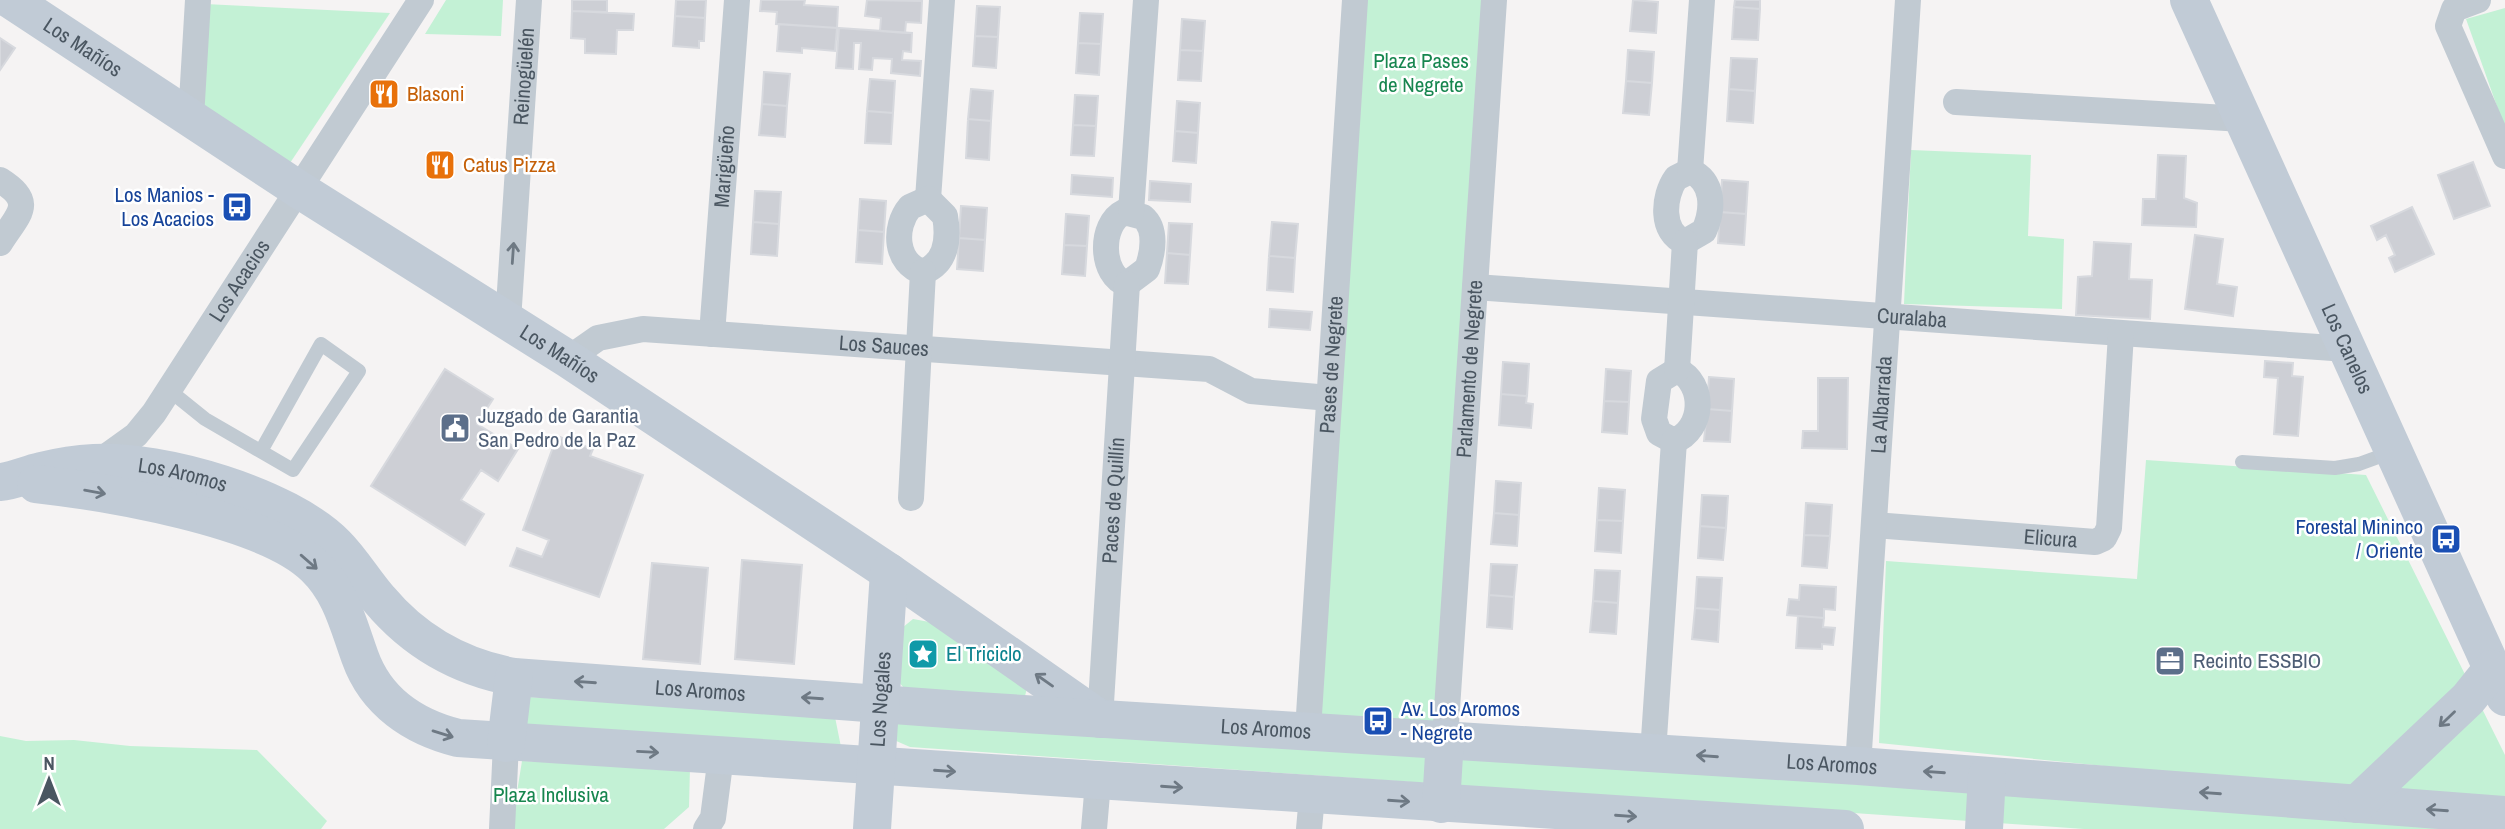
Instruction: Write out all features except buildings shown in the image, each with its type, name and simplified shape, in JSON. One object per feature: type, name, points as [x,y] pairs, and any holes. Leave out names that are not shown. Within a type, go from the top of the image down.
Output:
[{"type":"main road","name":"Los Mañíos","points":[[11,0],[298,189],[568,359],[889,572],[1100,719]]},
{"type":"main road","name":"Los Canelos","points":[[2189,0],[2394,451],[2501,677]]},
{"type":"main road","name":"Los Aromos","points":[[97,463],[138,465],[183,475],[284,507],[315,526],[338,547],[380,601],[420,639],[467,666],[514,677],[1100,719],[1858,766],[2505,815]]},
{"type":"main road","name":"Los Acacios","points":[[1,482],[41,471],[97,463]]},
{"type":"main road","name":"Los Aromos","points":[[1,482],[67,487],[149,503],[235,526],[290,547],[317,569],[329,584],[344,610],[369,677],[395,708],[411,720],[441,733],[506,743],[1098,782],[1311,812],[1441,804],[1845,829]]},
{"type":"main road","name":"Los Nogales","points":[[872,829],[889,572]]},
{"type":"main road","points":[[506,743],[514,677]]},
{"type":"main road","points":[[2357,804],[2468,699],[2501,677]]},
{"type":"main road","points":[[1441,804],[1446,739]]},
{"type":"main road","points":[[1984,829],[1987,776]]},
{"type":"street","points":[[191,118],[198,0]]},
{"type":"street","name":"Los Acacios","points":[[97,463],[136,435],[169,390],[421,0]]},
{"type":"street","name":"Reinogüelén","points":[[508,321],[529,0]]},
{"type":"street","name":"Marigüeño","points":[[712,334],[737,0]]},
{"type":"street","points":[[928,199],[942,0]]},
{"type":"street","points":[[1131,212],[1146,0]]},
{"type":"street","name":"Pases de Negrete","points":[[1308,730],[1355,0]]},
{"type":"street","name":"Parlamento de Negrete","points":[[1446,739],[1494,0]]},
{"type":"street","points":[[1690,171],[1702,0]]},
{"type":"street","name":"La Albarrada","points":[[1858,766],[1908,0]]},
{"type":"street","points":[[2478,0],[2454,9],[2448,26],[2505,156]]},
{"type":"street","points":[[1956,102],[2243,119]]},
{"type":"street","points":[[1690,171],[1698,175],[1709,189],[1709,214],[1704,231],[1685,242],[1673,236],[1668,229],[1668,193],[1676,177],[1690,171]]},
{"type":"street","points":[[0,180],[17,191],[23,200],[21,211],[0,243]]},
{"type":"street","points":[[928,199],[935,203],[945,216],[946,246],[938,264],[923,272],[915,270],[904,259],[900,246],[901,227],[910,207],[928,199]]},
{"type":"street","points":[[1131,212],[1147,221],[1153,238],[1147,269],[1127,285],[1119,282],[1108,270],[1108,234],[1117,216],[1131,212]]},
{"type":"street","points":[[1677,370],[1685,242]]},
{"type":"street","points":[[911,498],[923,272]]},
{"type":"street","name":"Paces de Quillín","points":[[1100,719],[1127,285]]},
{"type":"street","name":"Curalaba","points":[[1475,287],[2347,349]]},
{"type":"street","name":"Los Sauces","points":[[568,359],[598,338],[627,329],[1209,369],[1251,391],[1329,398]]},
{"type":"street","name":"Elicura","points":[[1874,525],[2095,542],[2104,538],[2109,528],[2121,334]]},
{"type":"street","points":[[1674,441],[1687,434],[1693,426],[1697,408],[1696,388],[1691,380],[1677,370]]},
{"type":"street","points":[[1674,441],[1659,433],[1655,406],[1659,382],[1677,370]]},
{"type":"street","points":[[1653,753],[1674,441]]},
{"type":"street","points":[[502,829],[506,743]]},
{"type":"street","points":[[706,829],[713,818],[721,756]]},
{"type":"street","points":[[1094,829],[1098,782]]},
{"type":"lane","points":[[169,390],[205,419],[293,471],[359,371],[321,344],[261,451]]},
{"type":"lane","points":[[2242,462],[2334,468],[2359,464],[2394,451]]},
{"type":"green space","points":[[446,0],[503,0],[501,36],[425,34]]},
{"type":"green space","name":"Plaza Pases de Negrete","points":[[1366,0],[1486,0],[1436,731],[1319,723]]},
{"type":"green space","points":[[205,4],[390,13],[290,163],[200,105]]},
{"type":"green space","points":[[2505,8],[2505,129],[2466,19]]},
{"type":"green space","points":[[1911,150],[2031,155],[2028,236],[2064,239],[2062,309],[1904,304]]},
{"type":"green space","name":"Recinto ESSBIO","points":[[2146,460],[2366,475],[2505,755],[2505,807],[1879,743],[1886,561],[2137,579]]},
{"type":"green space","points":[[913,619],[935,623],[1027,688],[1025,696],[904,688],[898,681],[902,628]]},
{"type":"green space","points":[[529,697],[835,717],[843,757],[525,728]]},
{"type":"green space","points":[[894,721],[943,721],[2497,829],[2084,829],[910,747],[894,740]]},
{"type":"green space","points":[[0,736],[26,741],[74,740],[130,746],[257,750],[327,821],[321,829],[0,829]]},
{"type":"green space","name":"Plaza Inclusiva","points":[[522,761],[690,767],[689,807],[664,829],[511,829]]},
{"type":"place","name":"Blasoni","points":[[384,94]]},
{"type":"place","name":"Catus Pizza","points":[[440,165]]},
{"type":"place","name":"Los Manios - Los Acacios","points":[[237,207]]},
{"type":"place","name":"Juzgado de Garantia San Pedro de la Paz","points":[[455,428]]},
{"type":"place","name":"Forestal Mininco / Oriente","points":[[2446,539]]},
{"type":"place","name":"El Triciclo","points":[[923,654]]},
{"type":"place","name":"Recinto ESSBIO","points":[[2170,661]]},
{"type":"place","name":"Av. Los Aromos - Negrete","points":[[1378,721]]}]
